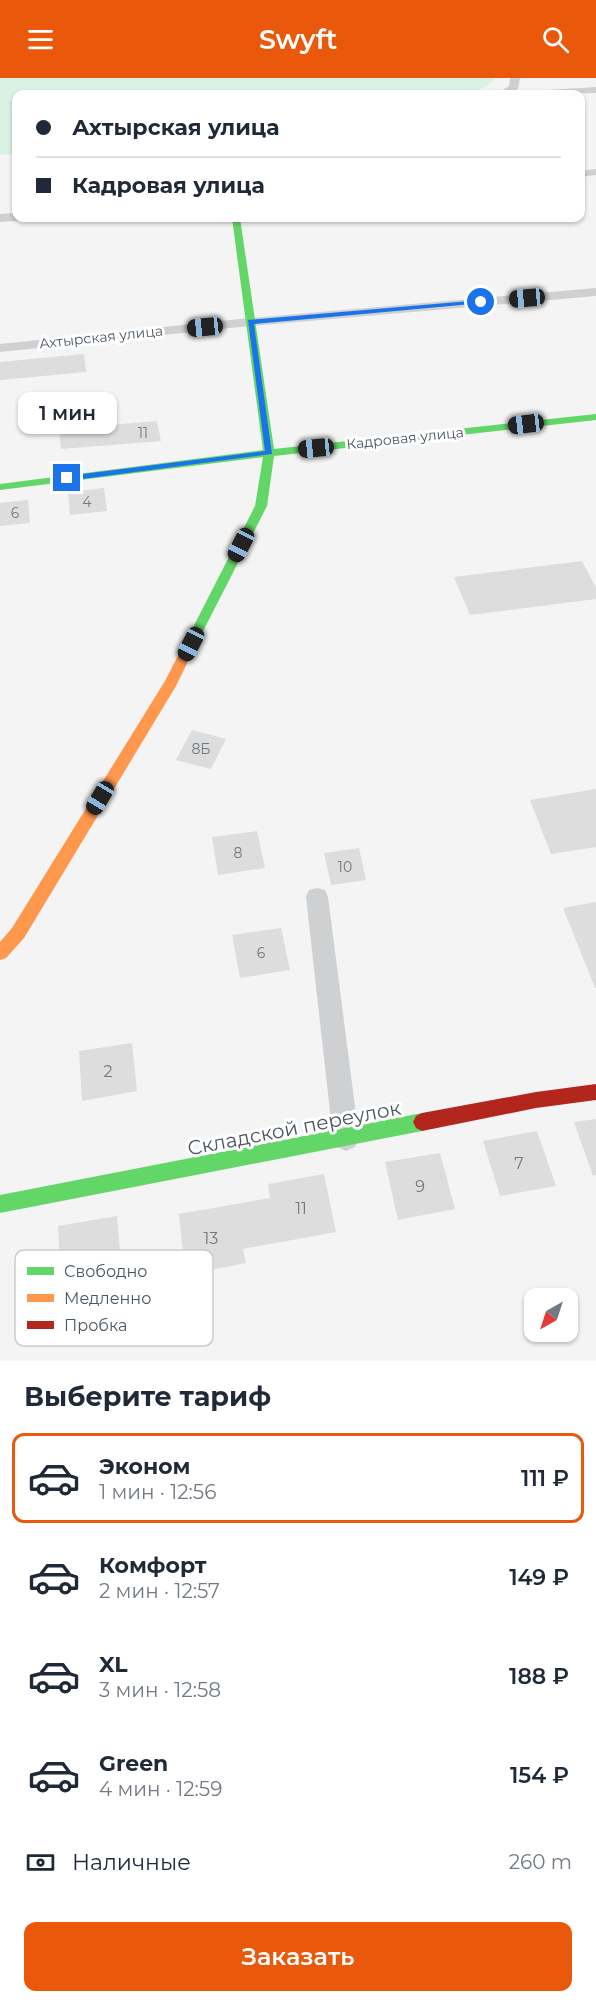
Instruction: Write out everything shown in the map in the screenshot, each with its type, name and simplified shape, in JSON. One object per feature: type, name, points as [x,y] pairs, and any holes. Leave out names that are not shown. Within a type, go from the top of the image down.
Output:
[{"type":"street","points":[[509,90],[514,87],[515,78]]},
{"type":"street","points":[[0,953],[18,933],[171,683],[261,506],[269,453],[237,222]]},
{"type":"street","name":"Ахтырская улица","points":[[0,348],[250,322],[596,292]]},
{"type":"street","name":"Кадровая улица","points":[[0,487],[269,453],[596,417]]},
{"type":"street","points":[[317,897],[346,1138]]},
{"type":"street","name":"Складской переулок","points":[[0,1204],[536,1100],[596,1092]]},
{"type":"green space","points":[[0,78],[495,78],[484,88],[477,90],[12,90],[12,154],[0,155]]},
{"type":"building","points":[[84,354],[86,372],[0,380],[0,362]]},
{"type":"building","points":[[157,421],[161,441],[61,449],[59,429]]},
{"type":"building","points":[[104,488],[107,511],[70,515],[68,492]]},
{"type":"building","points":[[28,500],[30,523],[0,526],[0,503]]},
{"type":"building","points":[[582,561],[596,588],[596,599],[470,615],[454,577]]},
{"type":"building","points":[[192,730],[226,739],[211,769],[176,760]]},
{"type":"building","points":[[596,789],[596,847],[551,854],[530,800]]},
{"type":"building","points":[[257,831],[265,868],[218,875],[212,837]]},
{"type":"building","points":[[359,848],[366,880],[331,885],[324,853]]},
{"type":"building","points":[[596,902],[596,988],[595,988],[563,908]]},
{"type":"building","points":[[281,928],[290,970],[240,978],[232,935]]},
{"type":"building","points":[[132,1043],[137,1091],[82,1101],[79,1051]]},
{"type":"building","points":[[596,1119],[596,1175],[593,1176],[574,1122]]},
{"type":"building","points":[[537,1131],[556,1186],[500,1196],[483,1141]]},
{"type":"building","points":[[440,1153],[455,1209],[398,1220],[385,1162]]},
{"type":"building","points":[[324,1174],[336,1232],[243,1249],[246,1263],[213,1269],[213,1250],[183,1250],[179,1214],[270,1198],[268,1184]]},
{"type":"building","points":[[117,1216],[120,1250],[59,1250],[58,1226]]},
{"type":"traffic: fast","points":[[190,645],[261,506],[269,453],[237,222]]},
{"type":"traffic: fast","points":[[0,487],[269,453],[596,417]]},
{"type":"traffic: fast","points":[[0,1204],[422,1122]]},
{"type":"traffic: slow","points":[[0,953],[18,933],[171,683],[190,645]]},
{"type":"traffic: jam","points":[[422,1122],[536,1100],[596,1092]]},
{"type":"route","points":[[67,478],[269,453],[250,322],[481,302]]}]
